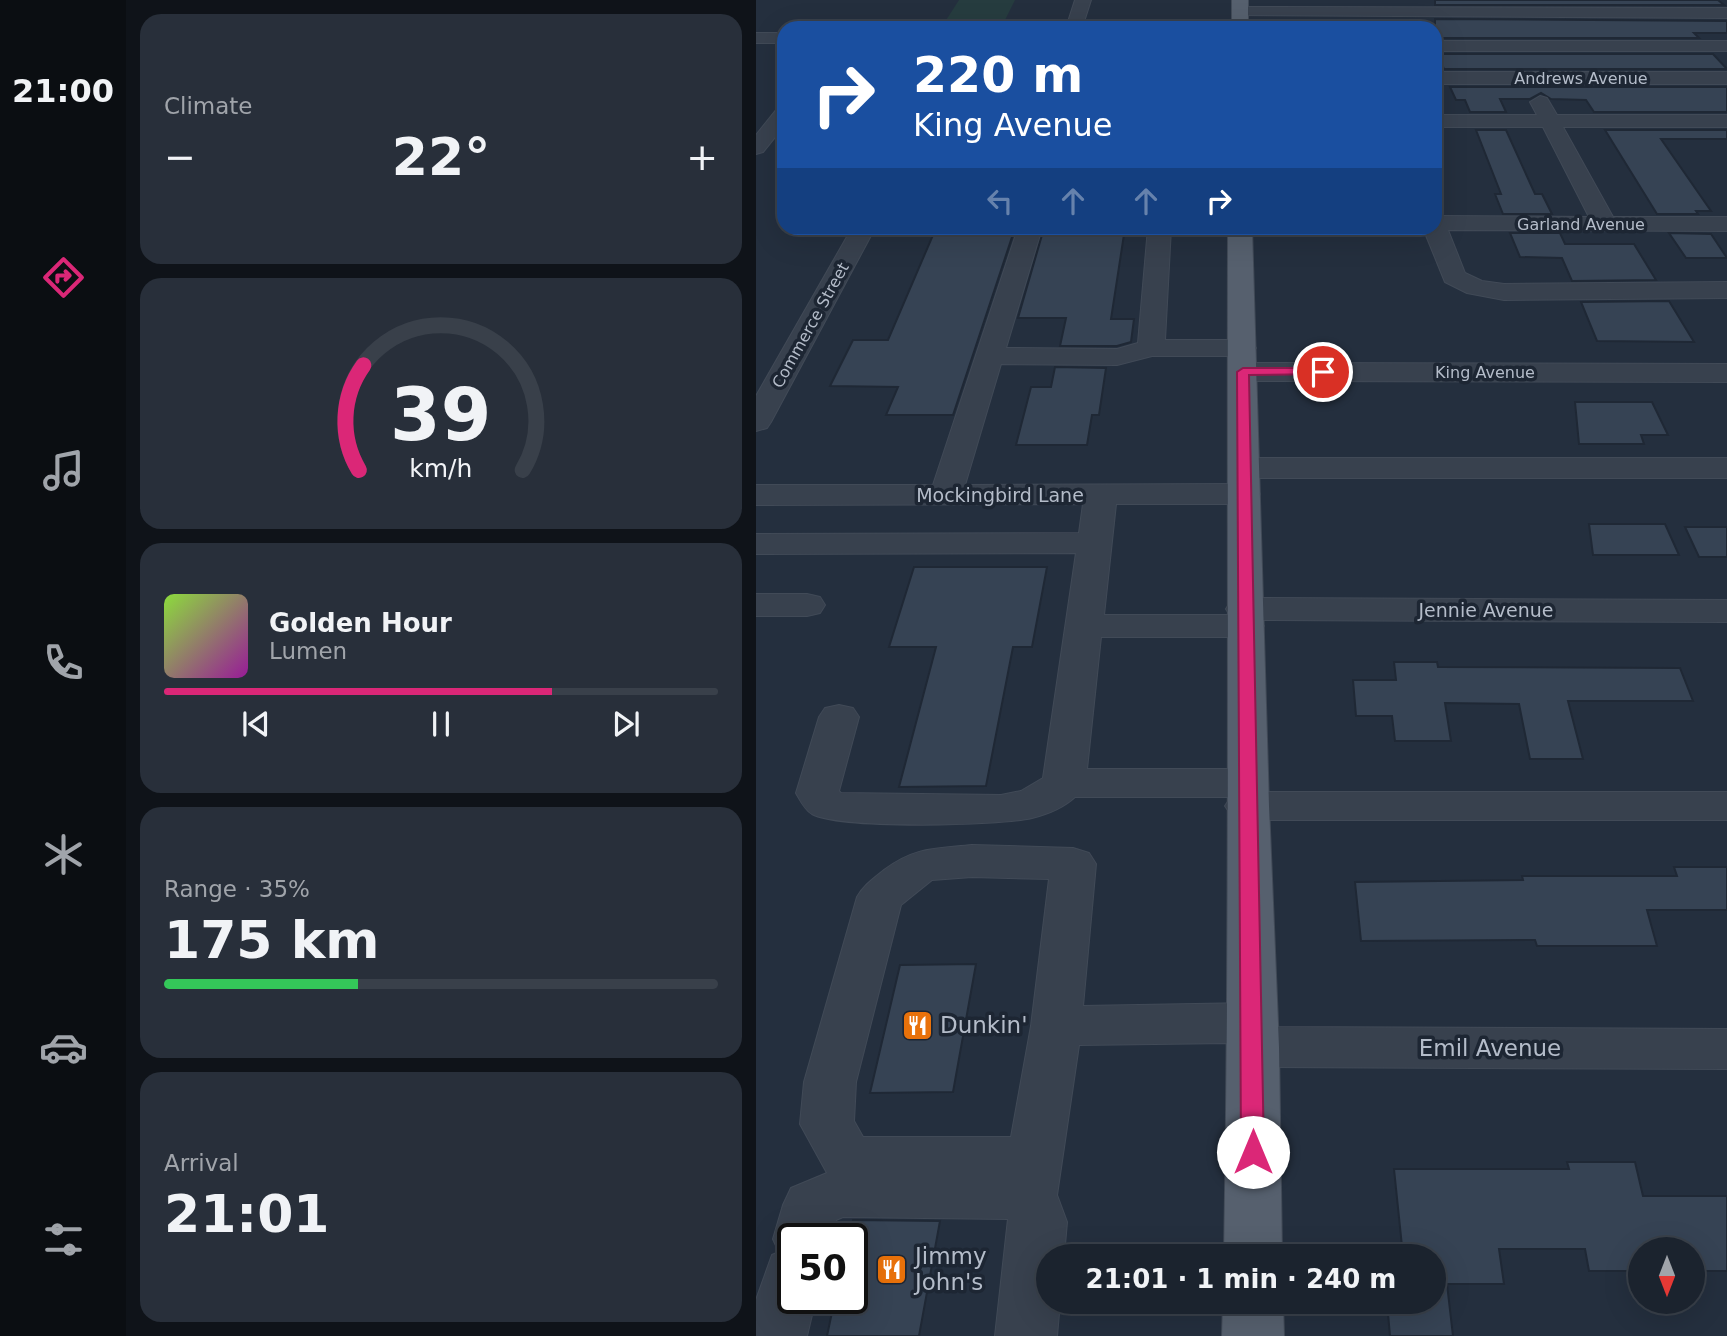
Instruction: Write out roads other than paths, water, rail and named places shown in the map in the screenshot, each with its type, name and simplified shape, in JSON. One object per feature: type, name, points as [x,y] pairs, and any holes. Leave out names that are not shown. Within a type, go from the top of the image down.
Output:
[{"type":"main road","points":[[1240,235],[1253,1244]]},
{"type":"main road","points":[[1253,1314],[1253,1336]]},
{"type":"street","points":[[1076,21],[1083,0]]},
{"type":"street","points":[[1240,13],[1727,13]]},
{"type":"street","points":[[756,38],[777,38]]},
{"type":"street","points":[[1442,46],[1727,46]]},
{"type":"street","name":"Andrews Avenue","points":[[1442,78],[1727,78]]},
{"type":"street","points":[[1528,78],[1605,224]]},
{"type":"street","points":[[1442,121],[1706,121],[1723,130]]},
{"type":"street","points":[[756,148],[777,122]]},
{"type":"street","name":"Garland Avenue","points":[[1442,225],[1727,224]]},
{"type":"street","name":"Commerce Street","points":[[756,422],[859,235]]},
{"type":"street","points":[[946,495],[1028,235]]},
{"type":"street","points":[[1151,348],[1159,235]]},
{"type":"street","points":[[1439,235],[1454,276],[1476,288],[1504,292],[1727,290]]},
{"type":"street","name":"King Avenue","points":[[989,356],[1117,357],[1151,348],[1242,360],[1727,373]]},
{"type":"street","name":"Mockingbird Lane","points":[[756,495],[1101,494],[1244,481],[1727,468]]},
{"type":"street","points":[[839,717],[817,793],[826,803],[841,808],[1001,809],[1031,804],[1052,794],[1064,783],[1101,494]]},
{"type":"street","points":[[877,543],[894,495]]},
{"type":"street","points":[[756,544],[1095,543]]},
{"type":"street","points":[[756,605],[807,605]]},
{"type":"street","name":"Jennie Avenue","points":[[1084,626],[1244,618],[1727,611]]},
{"type":"street","points":[[1064,783],[1247,794],[1727,806]]},
{"type":"street","points":[[1026,1336],[1038,1222],[1031,1177],[1056,1026],[1073,864],[972,861],[920,866],[880,897],[830,1082],[827,1124],[848,1160],[1031,1177]]},
{"type":"street","name":"Emil Avenue","points":[[1056,1026],[1252,1035],[1727,1049]]},
{"type":"street","points":[[806,1223],[811,1206],[834,1216],[1031,1177]]},
{"type":"street","points":[[776,1336],[782,1314]]},
{"type":"street","points":[[804,1336],[810,1314]]},
{"type":"place","name":"Dunkin'","points":[[917,1025]]},
{"type":"place","name":"Jimmy John's","points":[[892,1269]]}]
